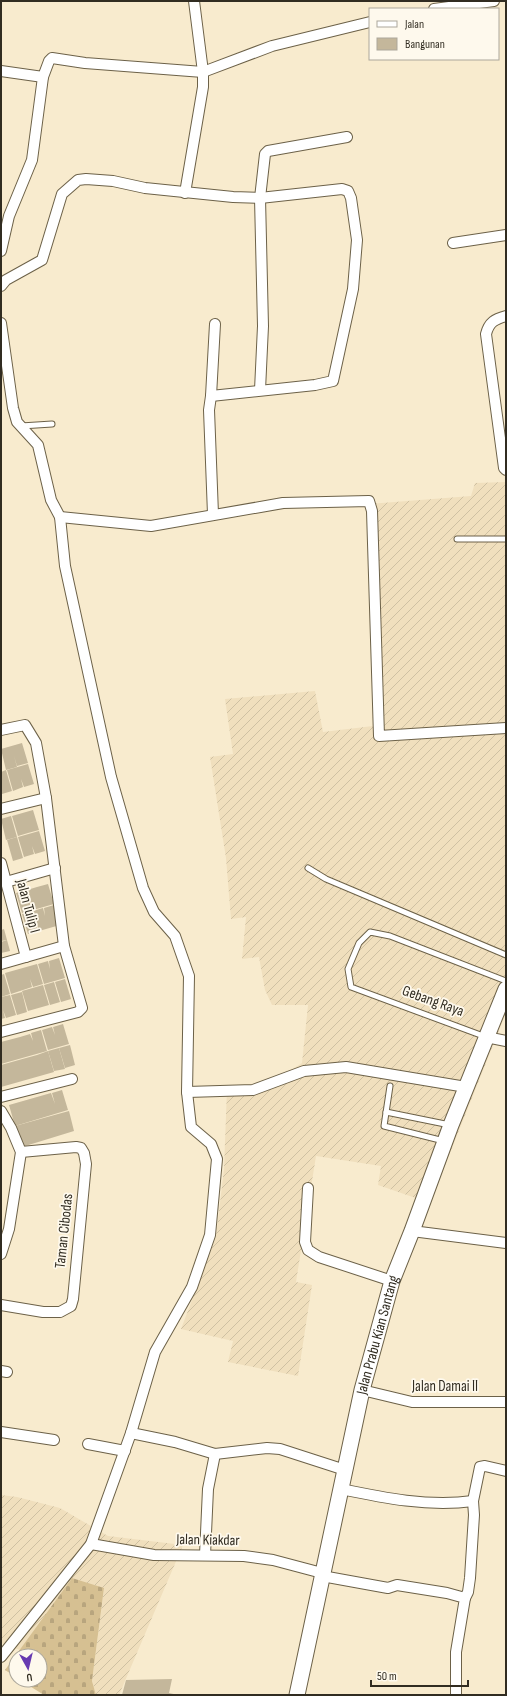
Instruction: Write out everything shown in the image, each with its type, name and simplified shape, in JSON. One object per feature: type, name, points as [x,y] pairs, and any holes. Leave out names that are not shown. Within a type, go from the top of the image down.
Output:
[{"type":"main road","name":"Jalan Prabu Kian Santang","points":[[297,1695],[326,1576],[341,1489],[362,1390],[392,1281],[451,1125],[506,989]]},
{"type":"street","points":[[185,193],[203,87],[203,72],[194,1]]},
{"type":"street","points":[[442,8],[494,1]]},
{"type":"street","points":[[1,251],[9,216],[32,160],[43,77],[49,61],[56,58],[85,63],[203,72],[272,46],[369,22]]},
{"type":"street","points":[[1,71],[43,77]]},
{"type":"street","points":[[260,390],[263,326],[260,198],[266,152],[347,137]]},
{"type":"street","points":[[1,286],[6,280],[42,260],[62,194],[78,180],[86,179],[114,181],[145,188],[233,197],[260,198],[342,189],[348,191],[351,198],[357,240],[353,289],[333,381],[315,385],[211,396]]},
{"type":"street","points":[[453,243],[506,235]]},
{"type":"street","points":[[506,316],[496,319],[490,323],[486,334],[504,468],[506,470]]},
{"type":"street","points":[[1,323],[13,408],[17,422],[38,445],[52,500],[60,517],[65,566],[111,777],[143,888],[154,912],[175,936],[189,976],[187,1092],[191,1127],[211,1144],[217,1159],[210,1235],[192,1287],[155,1352],[131,1433],[91,1544],[2,1653]]},
{"type":"street","points":[[213,514],[209,410],[215,324]]},
{"type":"street","points":[[60,517],[151,526],[283,503],[369,502],[372,511],[379,736],[506,728]]},
{"type":"street","points":[[1,730],[26,725],[36,743],[46,798],[64,946],[82,1008],[78,1012],[1,1032]]},
{"type":"street","points":[[1,809],[46,798]]},
{"type":"street","name":"Jalan Tulip I","points":[[1,863],[26,956]]},
{"type":"street","points":[[6,882],[55,868]]},
{"type":"street","points":[[1,964],[64,946]]},
{"type":"street","name":"Gebang Raya","points":[[486,1037],[506,1041]]},
{"type":"street","points":[[187,1092],[252,1090],[304,1071],[346,1066],[466,1087]]},
{"type":"street","points":[[1,1097],[72,1080]]},
{"type":"street","points":[[1,1111],[11,1128],[21,1152],[9,1229],[1,1254]]},
{"type":"street","name":"Taman Cibodas","points":[[1,1304],[43,1312],[60,1312],[71,1306],[73,1299],[86,1164],[84,1153],[81,1148],[76,1147],[21,1152]]},
{"type":"street","points":[[308,1188],[305,1242],[308,1250],[319,1257],[392,1281]]},
{"type":"street","points":[[412,1231],[506,1243]]},
{"type":"street","name":"Jalan Damai II","points":[[362,1390],[412,1402],[506,1402]]},
{"type":"street","points":[[1,1432],[54,1440]]},
{"type":"street","points":[[131,1433],[175,1442],[215,1454],[267,1448],[280,1449],[345,1470]]},
{"type":"street","points":[[88,1444],[125,1451]]},
{"type":"street","points":[[204,1555],[208,1489],[215,1454]]},
{"type":"street","points":[[456,1695],[456,1652],[465,1598],[468,1592],[470,1571],[474,1514],[472,1501],[480,1467],[485,1466],[506,1471]]},
{"type":"street","points":[[341,1489],[390,1499],[425,1502],[472,1501]]},
{"type":"street","name":"Jalan Kiakdar","points":[[91,1544],[154,1554],[244,1556],[273,1560],[326,1576],[388,1588],[397,1585],[448,1593],[465,1598]]},
{"type":"lane","points":[[21,426],[52,424]]},
{"type":"lane","points":[[457,540],[506,539]]},
{"type":"lane","points":[[308,868],[326,879],[506,955]]},
{"type":"lane","name":"Gebang Raya","points":[[486,1037],[351,987],[348,969],[359,943],[370,932],[390,936],[506,981]]},
{"type":"lane","points":[[390,1086],[384,1126],[445,1142]]},
{"type":"lane","points":[[386,1112],[451,1125]]},
{"type":"shaded area","points":[[506,482],[506,1013],[430,1203],[378,1185],[381,1166],[316,1156],[296,1282],[312,1285],[298,1376],[228,1362],[233,1341],[181,1329],[216,1237],[224,1169],[227,1089],[267,1085],[302,1063],[308,1005],[272,1005],[265,990],[259,957],[242,959],[246,917],[231,919],[226,858],[210,757],[233,754],[225,699],[315,691],[323,732],[373,726],[369,504],[471,496],[475,483]]},
{"type":"shaded area","points":[[1,1495],[17,1497],[60,1508],[108,1536],[183,1545],[119,1695],[96,1695],[92,1681],[104,1589],[72,1578],[21,1648],[15,1648],[1,1643]]},
{"type":"green space","points":[[72,1578],[104,1588],[92,1681],[96,1695],[44,1695],[33,1688],[48,1688],[48,1648],[21,1648]]},
{"type":"building","points":[[22,743],[28,763],[17,766],[14,756],[17,767],[6,770],[1,749]]},
{"type":"building","points":[[28,764],[34,784],[24,787],[21,779],[23,787],[13,791],[7,770]]},
{"type":"building","points":[[6,770],[12,791],[2,794],[1,772]]},
{"type":"building","points":[[33,810],[39,830],[18,836],[12,816]]},
{"type":"building","points":[[11,816],[17,837],[6,840],[1,819]]},
{"type":"building","points":[[39,831],[45,851],[35,854],[32,846],[34,854],[24,857],[18,837]]},
{"type":"building","points":[[17,837],[23,858],[13,861],[7,840]]},
{"type":"building","points":[[48,884],[54,904],[33,910],[27,890]]},
{"type":"building","points":[[26,890],[32,910],[22,913],[16,893]]},
{"type":"building","points":[[54,905],[60,925],[39,931],[33,911],[43,908],[45,916],[44,908]]},
{"type":"building","points":[[32,911],[38,931],[28,934],[22,914]]},
{"type":"building","points":[[4,929],[7,940],[1,941],[1,930]]},
{"type":"building","points":[[7,940],[10,951],[1,953],[1,942]]},
{"type":"building","points":[[59,958],[65,978],[44,984],[38,964],[48,961],[50,969],[49,961]]},
{"type":"building","points":[[37,964],[43,984],[33,987],[30,979],[32,987],[11,994],[5,973]]},
{"type":"building","points":[[4,974],[10,994],[1,997],[1,975]]},
{"type":"building","points":[[65,979],[71,999],[61,1002],[55,982]]},
{"type":"building","points":[[54,982],[60,1002],[50,1005],[44,985]]},
{"type":"building","points":[[43,985],[49,1005],[28,1011],[22,991]]},
{"type":"building","points":[[22,992],[27,1012],[17,1015],[11,995]]},
{"type":"building","points":[[10,995],[16,1015],[6,1018],[3,1010],[5,1018],[1,1019],[1,997]]},
{"type":"building","points":[[63,1024],[69,1044],[48,1050],[42,1030],[52,1027],[55,1035],[53,1027]]},
{"type":"building","points":[[41,1030],[47,1051],[1,1064],[1,1042],[30,1034],[33,1041],[31,1033]]},
{"type":"building","points":[[70,1045],[75,1065],[65,1068],[59,1048]]},
{"type":"building","points":[[59,1048],[65,1069],[54,1071],[48,1051]]},
{"type":"building","points":[[48,1051],[54,1072],[1,1087],[1,1065]]},
{"type":"building","points":[[62,1090],[68,1110],[15,1126],[9,1105],[51,1093],[55,1104],[52,1093]]},
{"type":"building","points":[[69,1111],[74,1131],[22,1147],[15,1126]]},
{"type":"building","points":[[172,1679],[169,1693],[178,1695],[122,1695],[126,1680]]}]
